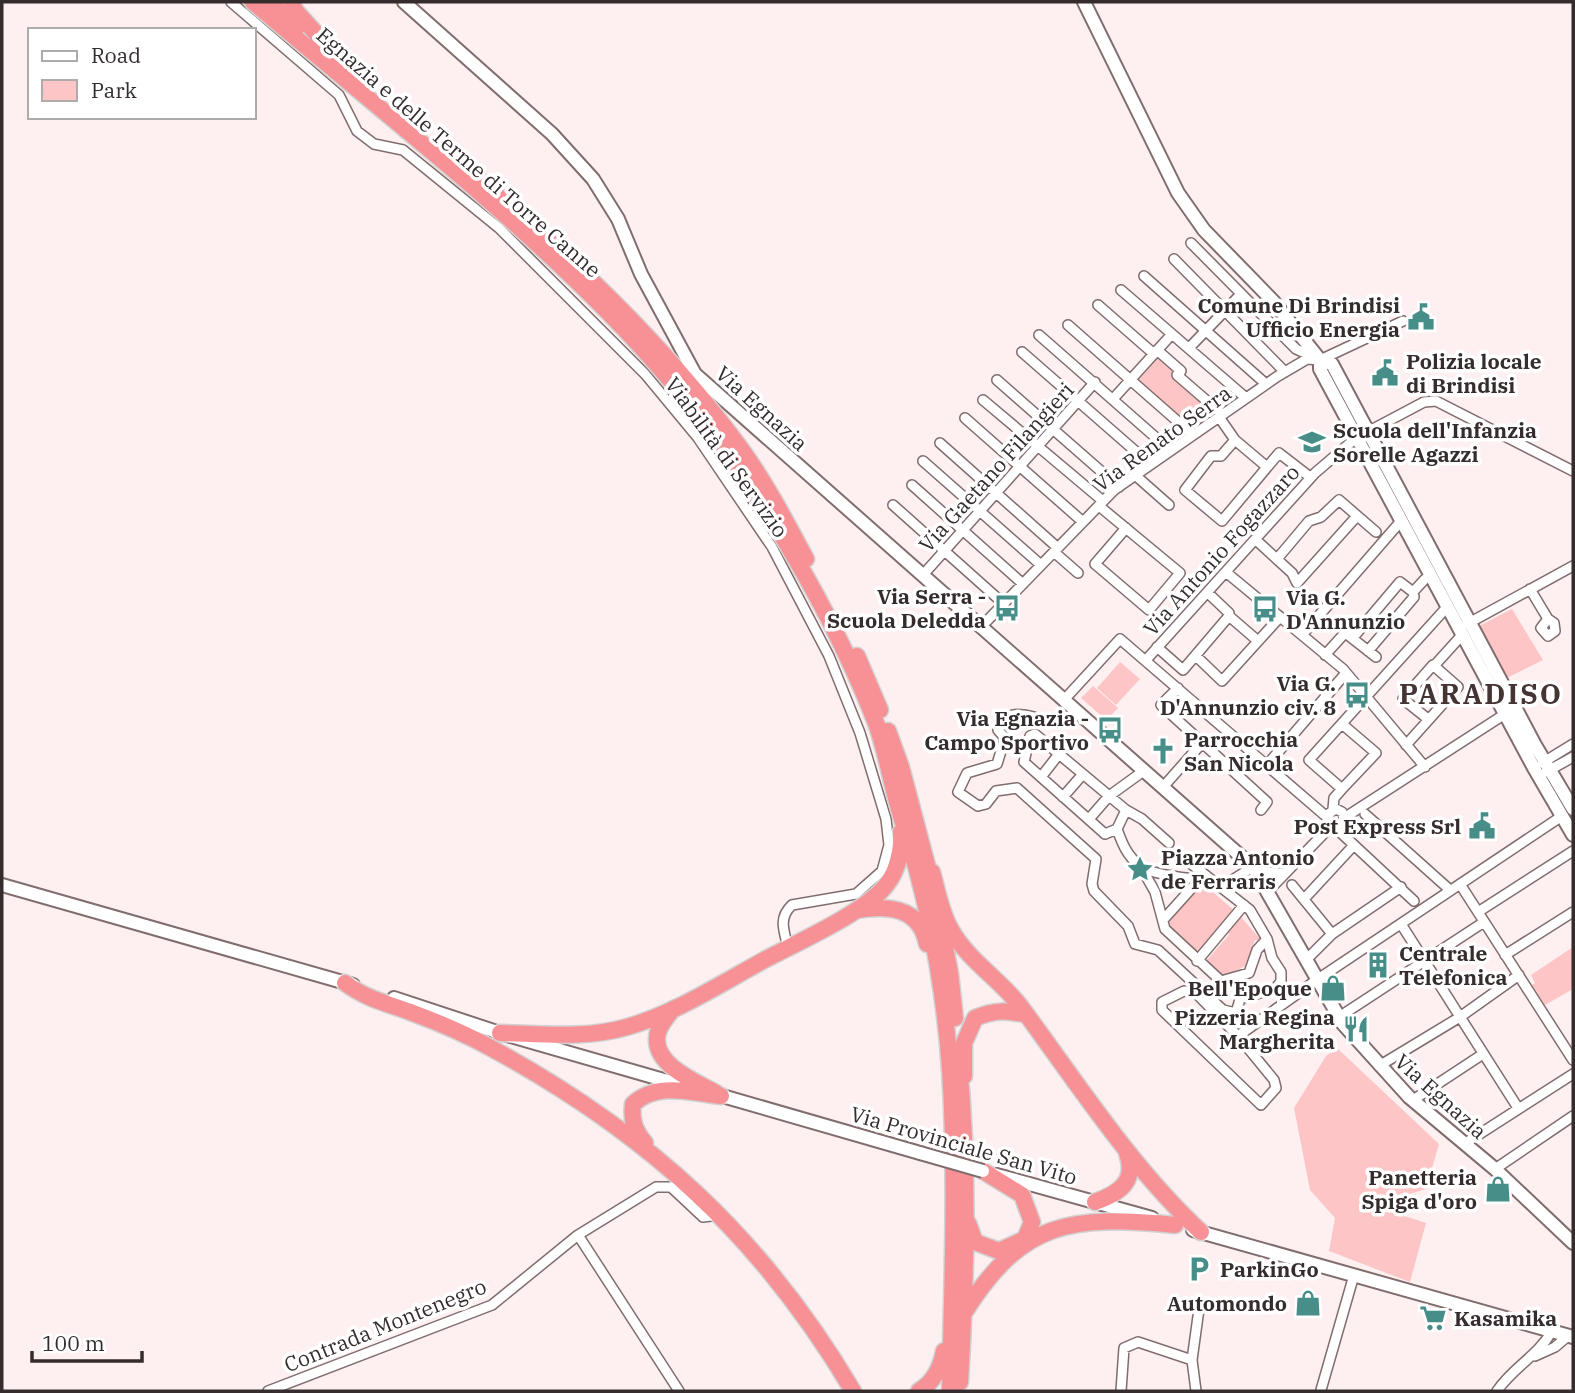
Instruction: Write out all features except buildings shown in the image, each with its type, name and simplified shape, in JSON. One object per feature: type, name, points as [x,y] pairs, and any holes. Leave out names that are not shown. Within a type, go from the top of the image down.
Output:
[{"type":"highway","name":"Egnazia e delle Terme di Torre Canne","points":[[253,2],[530,236],[610,313],[701,420],[761,500],[840,641],[877,727],[924,891],[944,1022],[950,1082],[950,1391]]},
{"type":"highway","name":"Egnazia e delle Terme di Torre Canne","points":[[270,2],[542,232],[601,287],[741,450],[788,526],[871,683],[901,767],[925,850],[950,973],[964,1117],[964,1313],[960,1391]]},
{"type":"highway","points":[[293,2],[295,9],[347,68]]},
{"type":"highway","points":[[500,1033],[568,1035],[628,1027],[673,1009],[788,947],[881,891],[896,869],[902,851],[901,816]]},
{"type":"highway","points":[[925,850],[949,928],[1027,1015],[1125,1147],[1172,1205],[1201,1232]]},
{"type":"highway","points":[[851,911],[881,906],[900,909],[915,919],[925,935],[939,1014],[944,1022]]},
{"type":"highway","points":[[345,983],[361,996],[466,1034],[524,1066],[603,1117],[658,1158],[717,1210],[779,1280],[853,1391]]},
{"type":"highway","points":[[673,1009],[659,1029],[656,1040],[661,1054],[670,1066],[721,1096]]},
{"type":"highway","points":[[964,1117],[964,1043],[975,1018],[991,1011],[1008,1010],[1027,1015]]},
{"type":"highway","points":[[658,1158],[636,1132],[631,1118],[633,1104],[642,1095],[658,1089],[721,1096]]},
{"type":"highway","points":[[1095,1202],[1112,1196],[1127,1185],[1132,1166],[1125,1147]]},
{"type":"highway","points":[[964,1187],[968,1222],[975,1242],[999,1251],[1025,1239],[1032,1222],[1026,1201],[1002,1180],[984,1171]]},
{"type":"highway","points":[[964,1313],[993,1271],[1021,1247],[1052,1228],[1116,1219],[1175,1225]]},
{"type":"highway","points":[[919,1391],[927,1386],[941,1366],[947,1331],[949,1252],[952,1244]]},
{"type":"highway","points":[[843,1374],[862,1391]]},
{"type":"street","name":"Viabilità di Servizio","points":[[232,2],[339,95],[357,131],[374,144],[403,150],[499,228],[645,374],[698,438],[772,547],[829,656],[860,733],[886,819],[890,845],[881,871],[856,894],[792,905],[784,912],[782,924],[788,947]]},
{"type":"street","name":"Via Egnazia","points":[[404,2],[552,134],[593,179],[618,219],[640,274],[695,374],[1063,701],[1145,769],[1254,869],[1339,1017],[1379,1066],[1413,1100],[1571,1234]]},
{"type":"street","points":[[1084,2],[1172,182],[1192,215],[1273,301],[1320,360],[1320,369],[1362,435],[1464,628],[1567,813],[1573,835]]},
{"type":"street","points":[[1191,243],[1296,349],[1320,360]]},
{"type":"street","points":[[1174,260],[1285,372]]},
{"type":"street","points":[[1144,276],[1266,384]]},
{"type":"street","points":[[1121,290],[1246,398]]},
{"type":"street","points":[[1189,348],[1241,294]]},
{"type":"street","points":[[1098,305],[1181,371],[1177,375],[1220,416],[1235,440],[1267,467]]},
{"type":"street","name":"Via Renato Serra","points":[[980,628],[1101,504],[1150,464],[1307,359],[1320,360],[1403,321]]},
{"type":"street","points":[[1068,325],[1192,434]]},
{"type":"street","points":[[1114,399],[1172,334]]},
{"type":"street","points":[[1040,335],[1170,450]]},
{"type":"street","points":[[1022,352],[1150,464]]},
{"type":"street","points":[[997,380],[1119,487]]},
{"type":"street","name":"Via Gaetano Filangieri","points":[[922,576],[1095,382]]},
{"type":"street","points":[[983,400],[1180,573],[1149,610],[1095,564],[1126,528]]},
{"type":"street","name":"Via Antonio Fogazzaro","points":[[1146,660],[1227,573],[1310,477],[1362,435],[1424,402],[1436,401],[1573,471]]},
{"type":"street","points":[[965,418],[1083,522]]},
{"type":"street","points":[[1362,435],[1401,521],[1447,607],[1464,628],[1505,714],[1542,769]]},
{"type":"street","points":[[1235,440],[1221,456],[1211,456],[1185,490],[1222,521],[1279,453],[1310,477]]},
{"type":"street","points":[[940,443],[997,493],[1078,573]]},
{"type":"street","points":[[923,461],[1041,565]]},
{"type":"street","points":[[1135,475],[1169,505]]},
{"type":"street","points":[[912,485],[1023,584]]},
{"type":"street","points":[[1277,559],[1309,521],[1321,517],[1339,500],[1376,532]]},
{"type":"street","points":[[893,505],[1004,604]]},
{"type":"street","points":[[1256,540],[1292,573],[1297,583],[1357,516]]},
{"type":"street","points":[[1301,635],[1401,521]]},
{"type":"street","points":[[1428,719],[1403,699],[1464,628],[1573,566]]},
{"type":"street","points":[[1227,573],[1346,673],[1425,768]]},
{"type":"street","points":[[1348,635],[1372,654],[1424,579]]},
{"type":"street","points":[[1325,655],[1344,634],[1356,634],[1400,582],[1413,593]]},
{"type":"street","points":[[1530,589],[1548,619]]},
{"type":"street","points":[[1208,593],[1258,641]]},
{"type":"street","points":[[1342,789],[1309,760],[1447,607]]},
{"type":"street","points":[[1157,647],[1183,670],[1229,616]]},
{"type":"street","points":[[1196,656],[1222,681],[1280,617]]},
{"type":"street","points":[[1063,701],[1121,639],[1333,821],[1354,845],[1414,901]]},
{"type":"street","points":[[1406,745],[1458,687],[1434,666]]},
{"type":"street","points":[[1267,765],[1346,673]]},
{"type":"street","points":[[1178,688],[1161,705],[1267,802],[1261,810]]},
{"type":"street","points":[[1034,717],[1021,713],[1007,716],[998,725],[1004,738],[997,764],[967,774],[958,792],[978,806],[986,804],[996,791],[1017,788],[1096,859],[1092,884],[1094,891],[1128,926],[1135,944],[1158,950],[1230,1014],[1236,1013],[1240,999],[1272,991],[1281,981],[1281,972],[1272,958],[1267,939],[1244,905],[1221,887],[1204,879],[1141,867]]},
{"type":"street","points":[[1333,821],[1341,824],[1344,818],[1505,714]]},
{"type":"street","points":[[1268,891],[1333,821],[1334,798],[1376,753],[1342,724]]},
{"type":"street","points":[[1126,810],[1117,829],[1105,834],[1024,762],[1030,736],[1035,734],[1126,810],[1142,818],[1169,843]]},
{"type":"street","points":[[1164,786],[1202,743]]},
{"type":"street","points":[[1542,769],[1573,744]]},
{"type":"street","points":[[1041,776],[1059,754]]},
{"type":"street","points":[[1542,769],[1573,757]]},
{"type":"street","points":[[1088,819],[1109,796],[1145,769]]},
{"type":"street","points":[[1063,797],[1083,774]]},
{"type":"street","points":[[1238,1036],[1318,979],[1567,813]]},
{"type":"street","points":[[1365,814],[1450,890]]},
{"type":"street","points":[[1117,829],[1124,849],[1141,867],[1159,903],[1165,929],[1221,981],[1250,973],[1257,950],[1267,939]]},
{"type":"street","points":[[1305,898],[1354,845]]},
{"type":"street","points":[[1478,912],[1573,850]]},
{"type":"street","points":[[1190,863],[1204,879]]},
{"type":"street","points":[[1221,887],[1254,869],[1285,873]]},
{"type":"street","points":[[1163,920],[1204,879]]},
{"type":"street","points":[[1460,884],[1573,1060]]},
{"type":"street","name":"Via Provinciale San Vito","points":[[2,885],[345,983],[500,1033],[1570,1336]]},
{"type":"street","points":[[1292,886],[1305,898],[1332,934]]},
{"type":"street","points":[[1307,959],[1332,934],[1401,887]]},
{"type":"street","points":[[1197,961],[1244,905]]},
{"type":"street","points":[[1505,955],[1573,912]]},
{"type":"street","points":[[1339,1017],[1484,922]]},
{"type":"street","points":[[1401,924],[1518,1108]]},
{"type":"street","points":[[1379,1066],[1460,1017],[1519,975]]},
{"type":"street","points":[[1184,991],[1195,992],[1238,1036],[1274,1080],[1276,1088],[1261,1105],[1162,1010],[1162,1002],[1184,991]]},
{"type":"street","points":[[1413,1100],[1483,1054]]},
{"type":"street","points":[[1464,1144],[1573,1074]]},
{"type":"street","points":[[1495,1168],[1573,1116]]},
{"type":"street","name":"Contrada Montenegro","points":[[268,1391],[492,1305],[578,1235],[663,1185],[671,1186],[698,1215],[708,1218],[717,1210]]},
{"type":"street","points":[[578,1235],[679,1391]]},
{"type":"street","points":[[1321,1390],[1354,1275]]},
{"type":"street","points":[[1196,1391],[1192,1360],[1199,1309]]},
{"type":"street","points":[[1527,1360],[1552,1331]]},
{"type":"street","points":[[1497,1391],[1511,1371],[1570,1336]]},
{"type":"street","points":[[1121,1391],[1124,1348],[1128,1344],[1138,1342],[1192,1360]]},
{"type":"green space","points":[[1160,356],[1218,413],[1191,430],[1137,382]]},
{"type":"green space","points":[[1512,609],[1543,660],[1507,678],[1479,626]]},
{"type":"green space","points":[[1120,662],[1140,679],[1116,705],[1097,688]]},
{"type":"green space","points":[[1093,686],[1118,708],[1106,720],[1081,698]]},
{"type":"green space","points":[[1202,888],[1209,889],[1236,912],[1196,954],[1169,927],[1172,916],[1181,904]]},
{"type":"green space","points":[[1240,916],[1261,940],[1255,940],[1245,966],[1223,977],[1205,962],[1229,935],[1227,930]]},
{"type":"green space","points":[[1573,947],[1573,989],[1545,1005],[1532,985],[1535,983],[1531,975]]},
{"type":"green space","points":[[1337,1048],[1439,1144],[1426,1189],[1400,1197],[1395,1213],[1426,1223],[1410,1282],[1329,1251],[1335,1218],[1310,1190],[1294,1108],[1326,1056]]},
{"type":"place","name":"Comune Di Brindisi Ufficio Energia","points":[[1421,317]]},
{"type":"place","name":"Polizia locale di Brindisi","points":[[1385,373]]},
{"type":"place","name":"Scuola dell'Infanzia Sorelle Agazzi","points":[[1312,442]]},
{"type":"place","name":"Via Serra - Scuola Deledda","points":[[1007,608]]},
{"type":"place","name":"Via G. D'Annunzio","points":[[1265,609]]},
{"type":"place","name":"Via G. D'Annunzio civ. 8","points":[[1357,695]]},
{"type":"place","name":"Via Egnazia - Campo Sportivo","points":[[1110,730]]},
{"type":"place","name":"Parrocchia San Nicola","points":[[1163,751]]},
{"type":"place","name":"Post Express Srl","points":[[1482,826]]},
{"type":"place","name":"Piazza Antonio de Ferraris","points":[[1140,869]]},
{"type":"place","name":"Centrale Telefonica","points":[[1378,965]]},
{"type":"place","name":"Bell'Epoque","points":[[1333,988]]},
{"type":"place","name":"Pizzeria Regina Margherita","points":[[1356,1029]]},
{"type":"place","name":"Panetteria Spiga d'oro","points":[[1498,1189]]},
{"type":"place","name":"ParkinGo","points":[[1199,1269]]},
{"type":"place","name":"Automondo","points":[[1308,1303]]},
{"type":"place","name":"Kasamika","points":[[1433,1318]]},
{"type":"district","name":"PARADISO","points":[[1481,693]]}]
